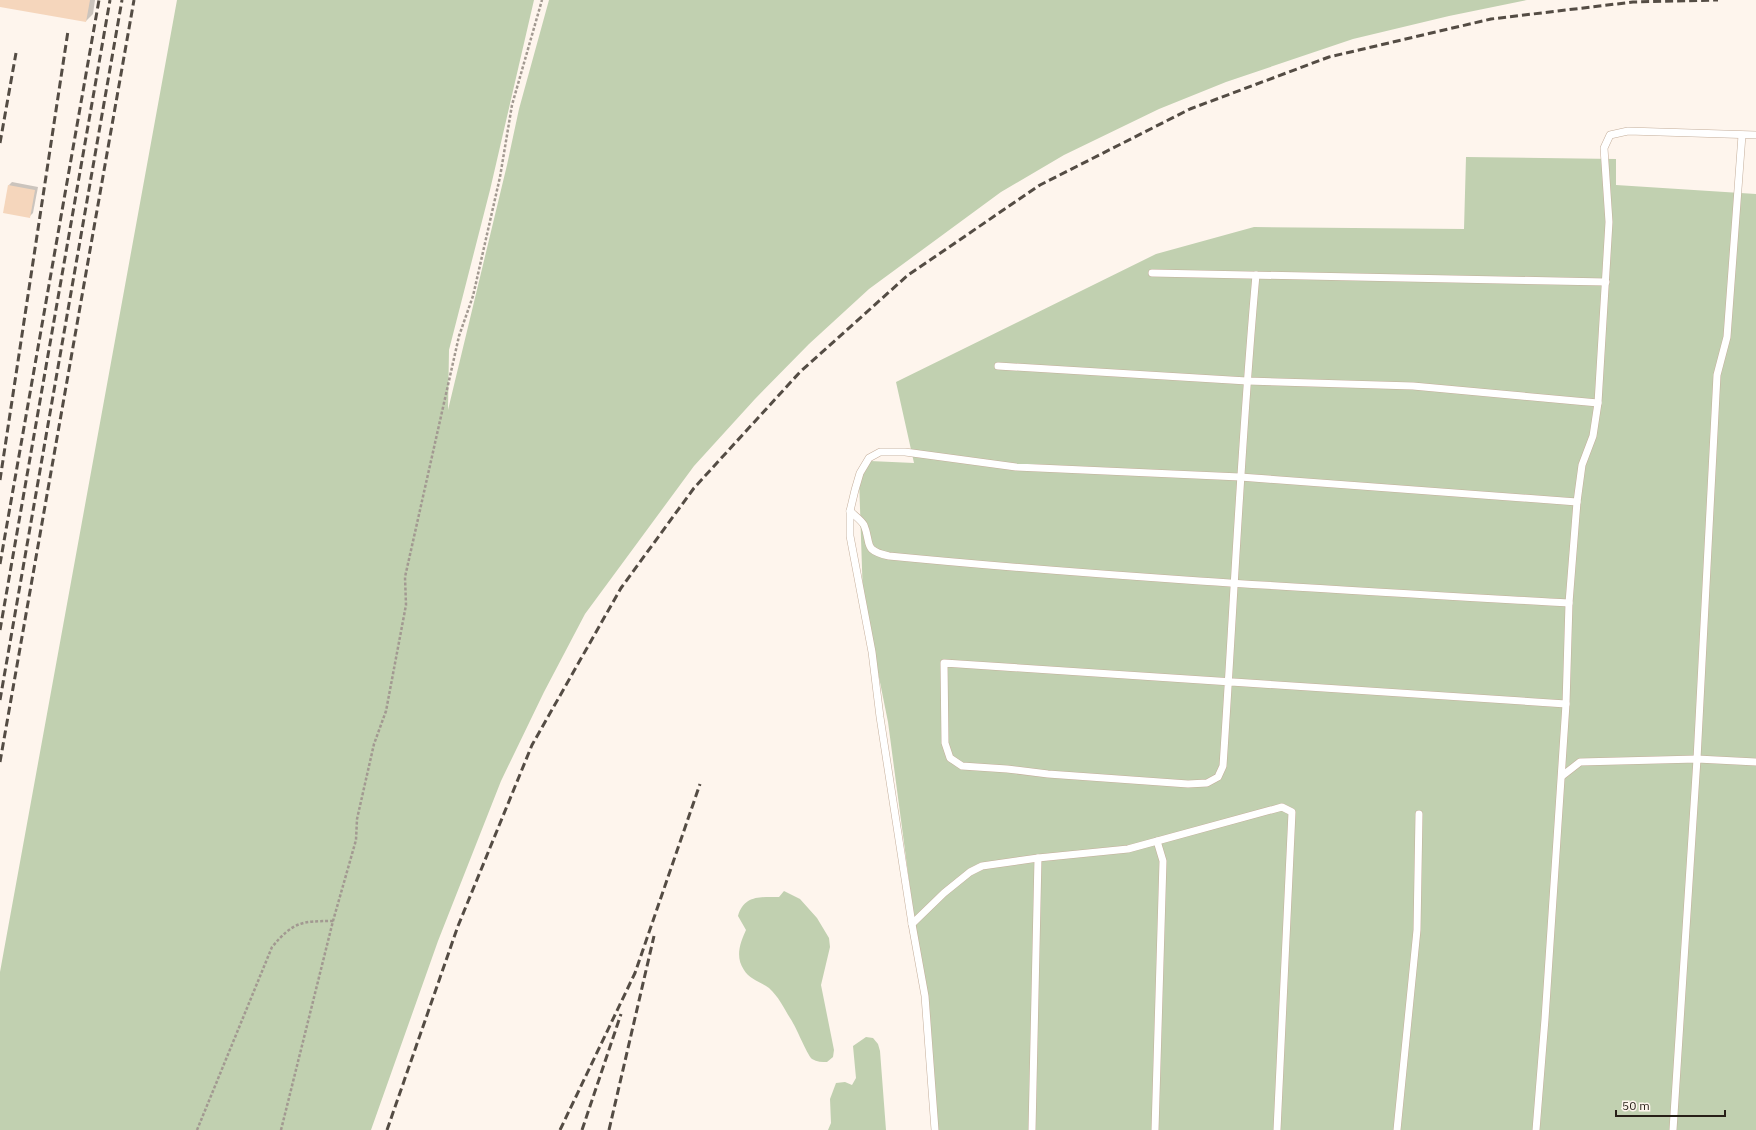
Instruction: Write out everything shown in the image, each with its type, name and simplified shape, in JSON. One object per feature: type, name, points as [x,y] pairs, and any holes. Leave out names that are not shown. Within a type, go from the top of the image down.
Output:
[{"type":"lane","points":[[1536,1130],[1546,1019],[1562,776],[1569,603],[1577,502],[1582,465],[1593,436],[1598,403],[1609,222],[1604,148],[1610,135],[1628,130],[1756,135]]},
{"type":"lane","points":[[1673,1130],[1697,759],[1717,375],[1727,336],[1742,135]]},
{"type":"lane","points":[[1152,273],[1606,282]]},
{"type":"lane","points":[[1256,276],[1240,477],[1234,584],[1228,683],[1223,766],[1218,777],[1207,783],[1188,784],[962,766],[950,758],[945,743],[944,663],[1228,683],[1566,704]]},
{"type":"lane","points":[[998,366],[1247,381],[1413,386],[1598,403]]},
{"type":"lane","points":[[935,1130],[925,996],[912,924],[880,717],[872,652],[850,536],[850,511],[860,473],[869,458],[880,452],[905,452],[1016,467],[1240,477],[1577,502]]},
{"type":"lane","points":[[850,511],[863,524],[868,546],[877,554],[889,556],[1080,574],[1569,603]]},
{"type":"lane","points":[[1562,776],[1580,762],[1697,759],[1756,762]]},
{"type":"lane","points":[[912,924],[944,893],[970,872],[982,866],[1038,858],[1128,849],[1282,807],[1292,812],[1277,1130]]},
{"type":"lane","points":[[1397,1130],[1417,930],[1419,814]]},
{"type":"lane","points":[[1155,1130],[1163,861],[1157,842]]},
{"type":"lane","points":[[1032,1130],[1038,858]]},
{"type":"path","points":[[281,1130],[333,921],[352,858],[356,840],[357,818],[374,744],[386,711],[406,605],[405,577],[457,344],[473,296],[500,177],[512,105],[542,0]]},
{"type":"path","points":[[198,1130],[272,947],[285,932],[298,924],[316,921],[333,921]]},
{"type":"green space","points":[[177,0],[534,0],[490,190],[449,350],[448,410],[519,109],[549,0],[1527,0],[1449,16],[1353,39],[1226,82],[1159,109],[1064,155],[1001,192],[869,289],[809,344],[755,399],[694,466],[585,614],[544,692],[501,781],[438,941],[371,1130],[0,1130],[0,972]]},
{"type":"green space","points":[[1466,157],[1616,159],[1616,185],[1756,194],[1756,1130],[936,1130],[915,926],[888,722],[863,598],[859,478],[870,461],[914,463],[896,382],[1156,254],[1254,227],[1464,229]]},
{"type":"green space","points":[[784,891],[800,899],[817,918],[829,938],[830,947],[821,985],[834,1050],[833,1057],[827,1062],[812,1059],[793,1022],[778,998],[769,988],[746,973],[741,965],[739,950],[746,930],[738,916],[741,909],[744,904],[749,901],[760,897],[779,897]]},
{"type":"green space","points":[[866,1037],[873,1038],[878,1044],[880,1051],[886,1130],[828,1130],[831,1123],[830,1099],[836,1083],[845,1082],[852,1085],[856,1078],[853,1046]]},
{"type":"building","points":[[0,0],[90,0],[86,22],[0,7]]},
{"type":"building","points":[[8,185],[35,190],[30,218],[3,213]]},
{"type":"railway","points":[[0,564],[99,0]]},
{"type":"railway","points":[[0,630],[110,0]]},
{"type":"railway","points":[[0,700],[122,0]]},
{"type":"railway","points":[[0,762],[134,0]]},
{"type":"railway","points":[[387,1130],[458,926],[532,745],[621,588],[694,488],[800,372],[908,275],[1040,185],[1190,109],[1329,57],[1491,19],[1633,2],[1718,0]]},
{"type":"railway","points":[[0,480],[68,31]]},
{"type":"railway","points":[[0,143],[16,53]]},
{"type":"railway","points":[[560,1130],[635,973],[700,784]]},
{"type":"railway","points":[[609,1130],[654,936]]},
{"type":"railway","points":[[582,1130],[621,1014]]}]
